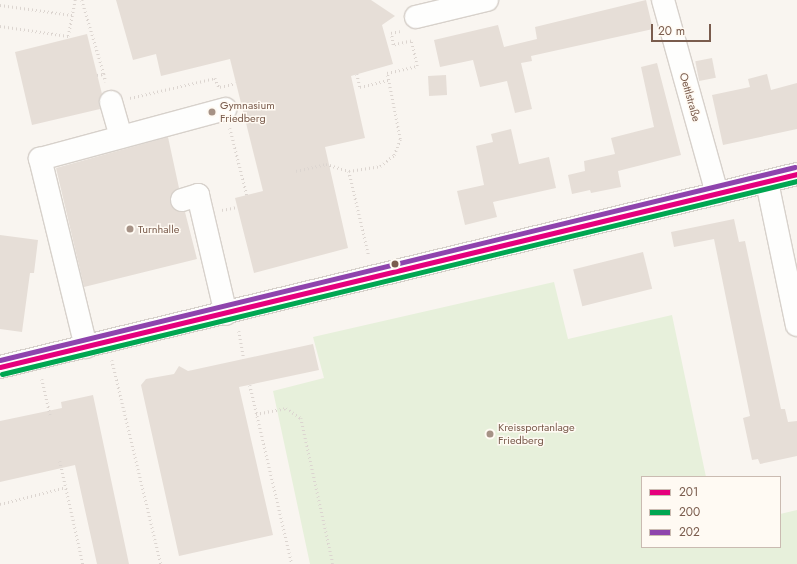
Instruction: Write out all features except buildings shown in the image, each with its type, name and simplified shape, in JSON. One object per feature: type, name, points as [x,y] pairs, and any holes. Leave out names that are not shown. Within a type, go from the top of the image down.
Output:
[{"type":"street","points":[[416,17],[487,0]]},
{"type":"street","name":"Oettlstraße","points":[[663,0],[717,194]]},
{"type":"street","points":[[111,102],[121,137]]},
{"type":"street","points":[[86,346],[40,159],[225,109]]},
{"type":"street","points":[[0,367],[231,313],[797,174]]},
{"type":"street","points":[[767,182],[797,325]]},
{"type":"street","points":[[182,200],[198,195],[231,313]]},
{"type":"path","points":[[0,26],[68,36],[75,0]]},
{"type":"path","points":[[82,0],[111,102],[215,78],[219,87]]},
{"type":"path","points":[[0,5],[72,15]]},
{"type":"path","points":[[296,171],[326,164],[349,171],[380,166],[394,155],[400,139],[387,73],[417,66],[411,40],[393,45],[391,33],[395,32]]},
{"type":"path","points":[[97,75],[104,74]]},
{"type":"path","points":[[357,74],[360,87],[389,80]]},
{"type":"path","points":[[236,150],[247,195]]},
{"type":"path","points":[[349,171],[374,278]]},
{"type":"path","points":[[225,210],[237,207]]},
{"type":"path","points":[[231,313],[244,359]]},
{"type":"path","points":[[108,342],[161,564]]},
{"type":"path","points":[[38,359],[50,414]]},
{"type":"path","points":[[250,385],[292,564]]},
{"type":"path","points":[[256,414],[286,408],[302,418],[333,564]]},
{"type":"path","points":[[60,461],[83,564]]},
{"type":"path","points":[[0,504],[66,487]]},
{"type":"green space","name":"Kreissportanlage Friedberg","points":[[554,282],[568,339],[672,315],[706,476],[641,476],[641,548],[781,548],[781,514],[797,510],[797,564],[310,564],[273,391],[324,378],[313,337]]},
{"type":"transit line","name":"202","points":[[0,360],[795,167]]},
{"type":"transit line","name":"201","points":[[0,367],[797,174]]},
{"type":"transit line","name":"200","points":[[2,374],[797,181]]},
{"type":"place","name":"Gymnasium Friedberg","points":[[212,112]]},
{"type":"place","name":"Turnhalle","points":[[130,229]]},
{"type":"place","name":"Kreissportanlage Friedberg","points":[[490,434]]}]
